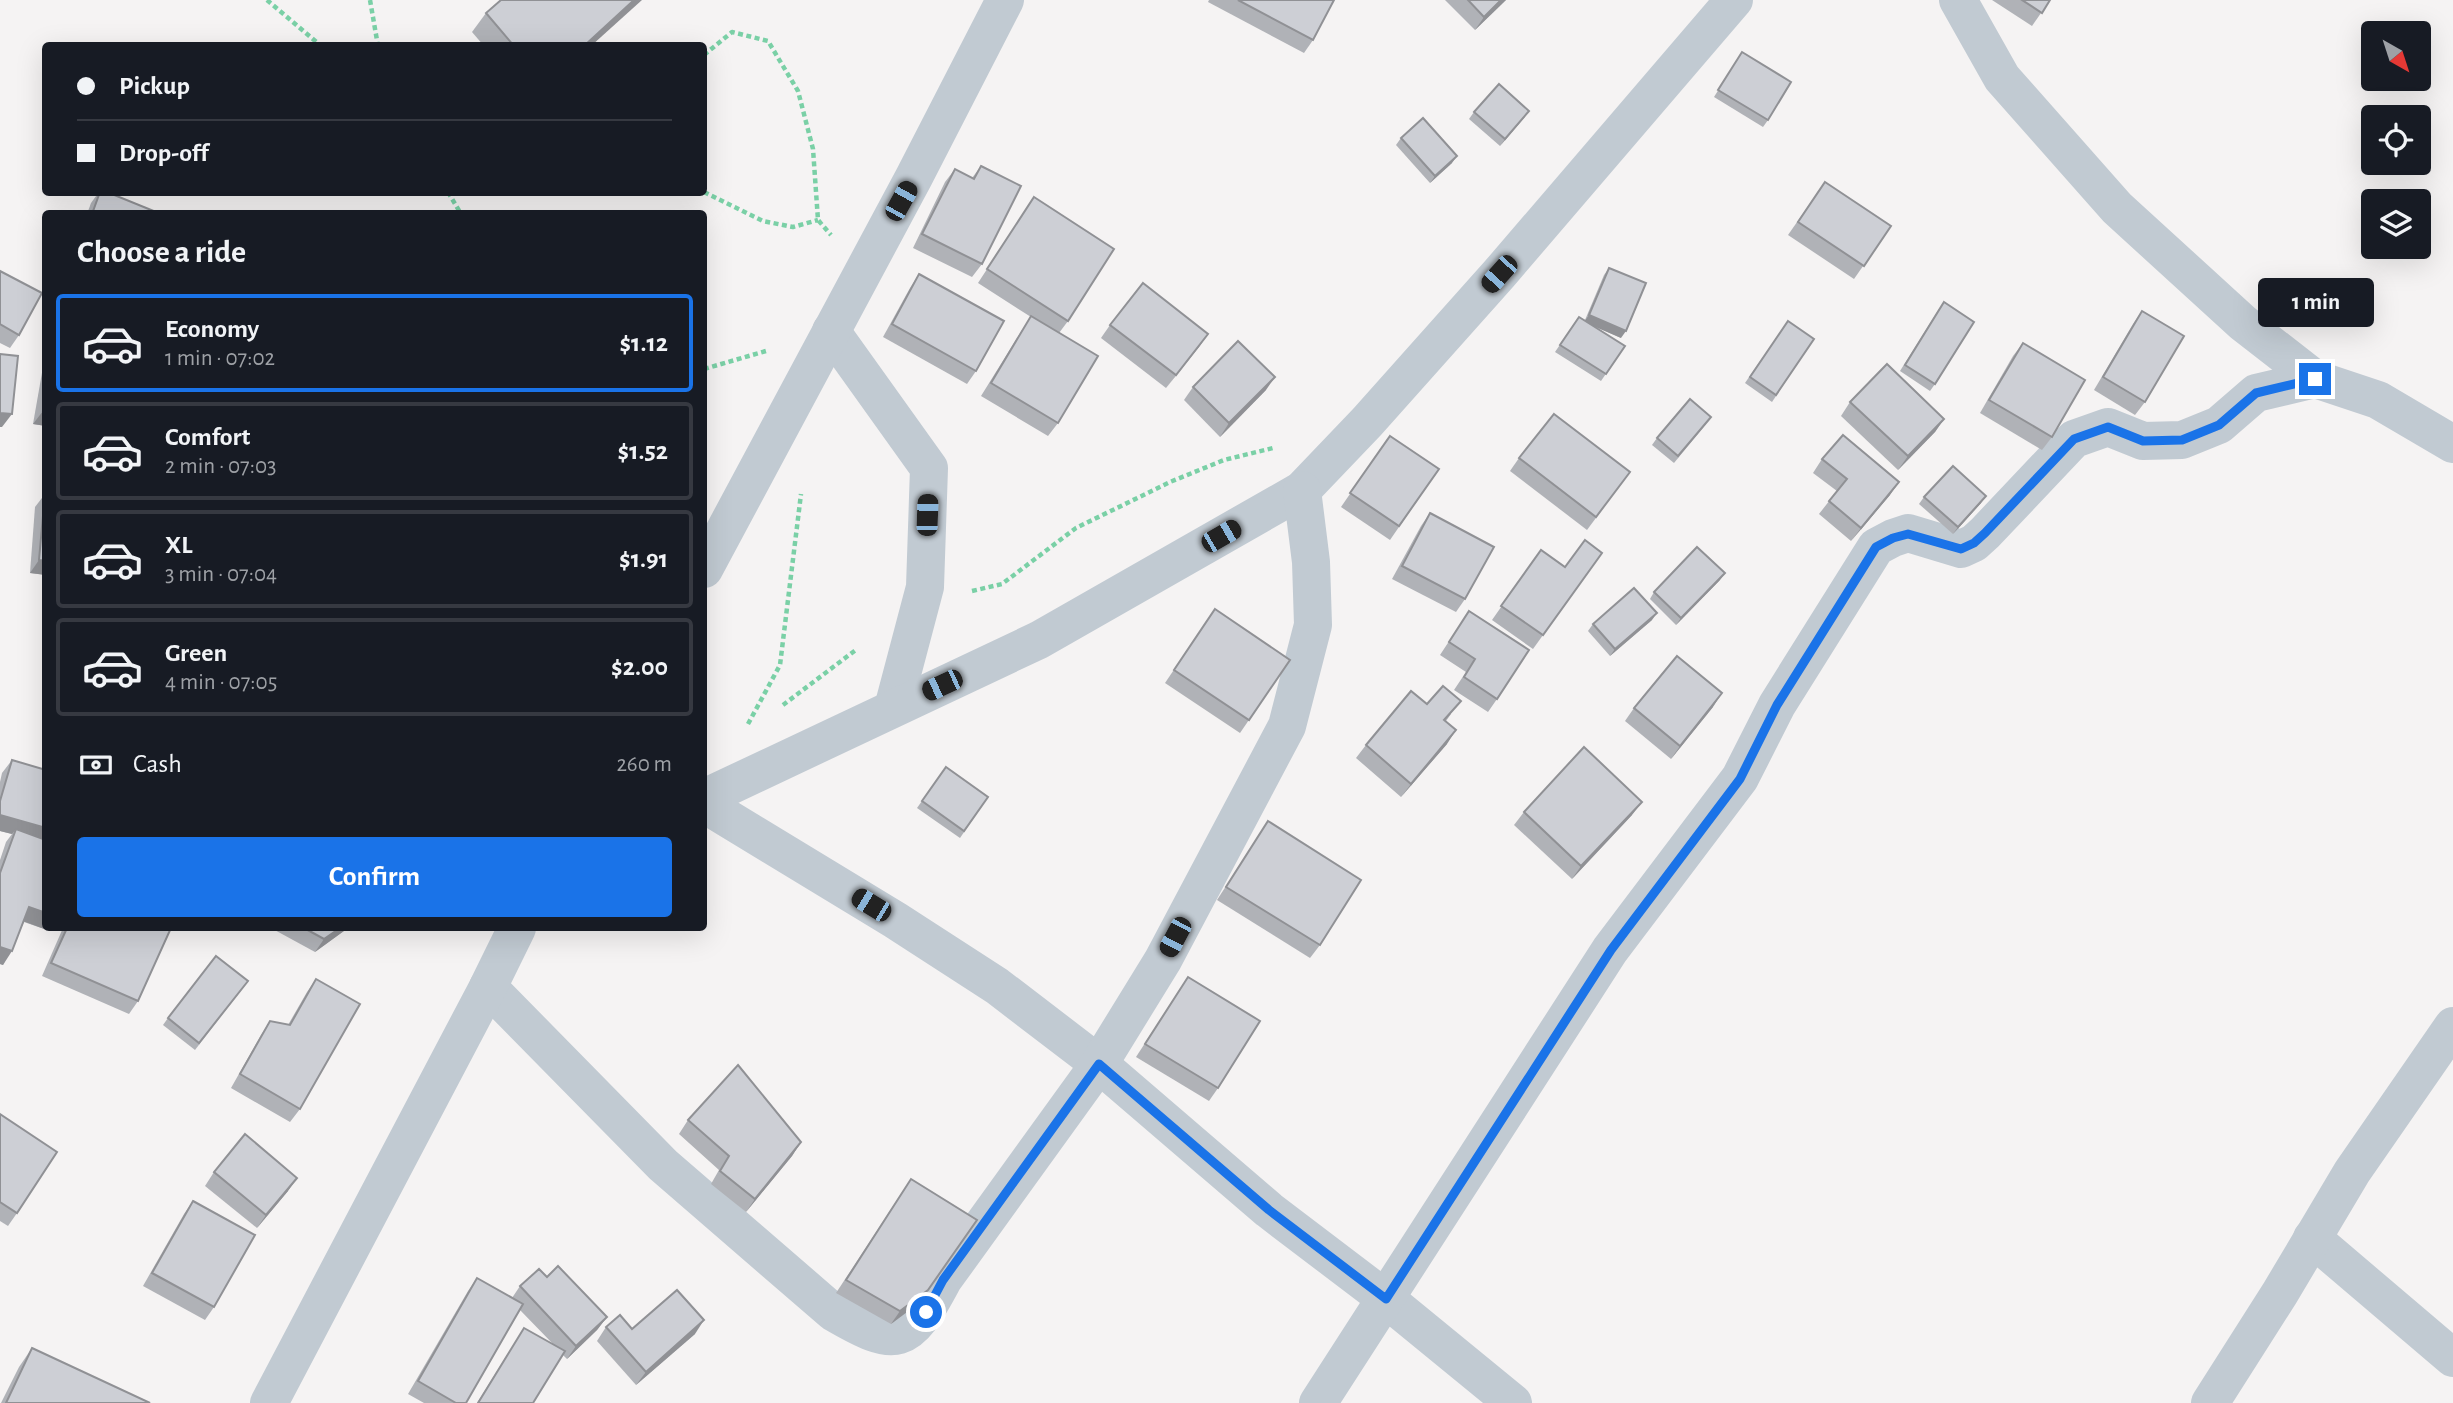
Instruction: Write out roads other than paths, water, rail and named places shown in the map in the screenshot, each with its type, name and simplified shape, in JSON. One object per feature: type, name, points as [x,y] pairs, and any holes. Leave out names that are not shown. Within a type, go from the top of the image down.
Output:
[{"type":"street","points":[[707,563],[914,177],[1004,0]]},
{"type":"street","points":[[707,797],[1039,640],[1302,490],[1499,274],[1734,0]]},
{"type":"street","points":[[1958,0],[2002,78],[2117,208],[2242,323],[2315,379],[2378,400],[2453,444]]},
{"type":"street","points":[[831,331],[929,468],[925,587],[893,708]]},
{"type":"street","points":[[1318,1403],[1611,950],[1740,779],[1777,705],[1876,547],[1908,534],[1961,549],[1974,543],[1985,533],[2074,439],[2108,427],[2143,441],[2182,440],[2219,425],[2256,393],[2315,379]]},
{"type":"street","points":[[488,987],[663,1165],[833,1312],[862,1329],[887,1338],[908,1332],[926,1312],[943,1280],[1099,1064],[1163,960],[1287,726],[1313,625],[1311,562],[1302,490]]},
{"type":"street","points":[[707,806],[918,934],[996,986],[1099,1064],[1269,1210],[1386,1299],[1513,1403]]},
{"type":"street","points":[[269,1403],[516,931]]},
{"type":"street","points":[[2210,1403],[2352,1172],[2453,1026]]},
{"type":"street","points":[[2312,1238],[2453,1358]]}]
